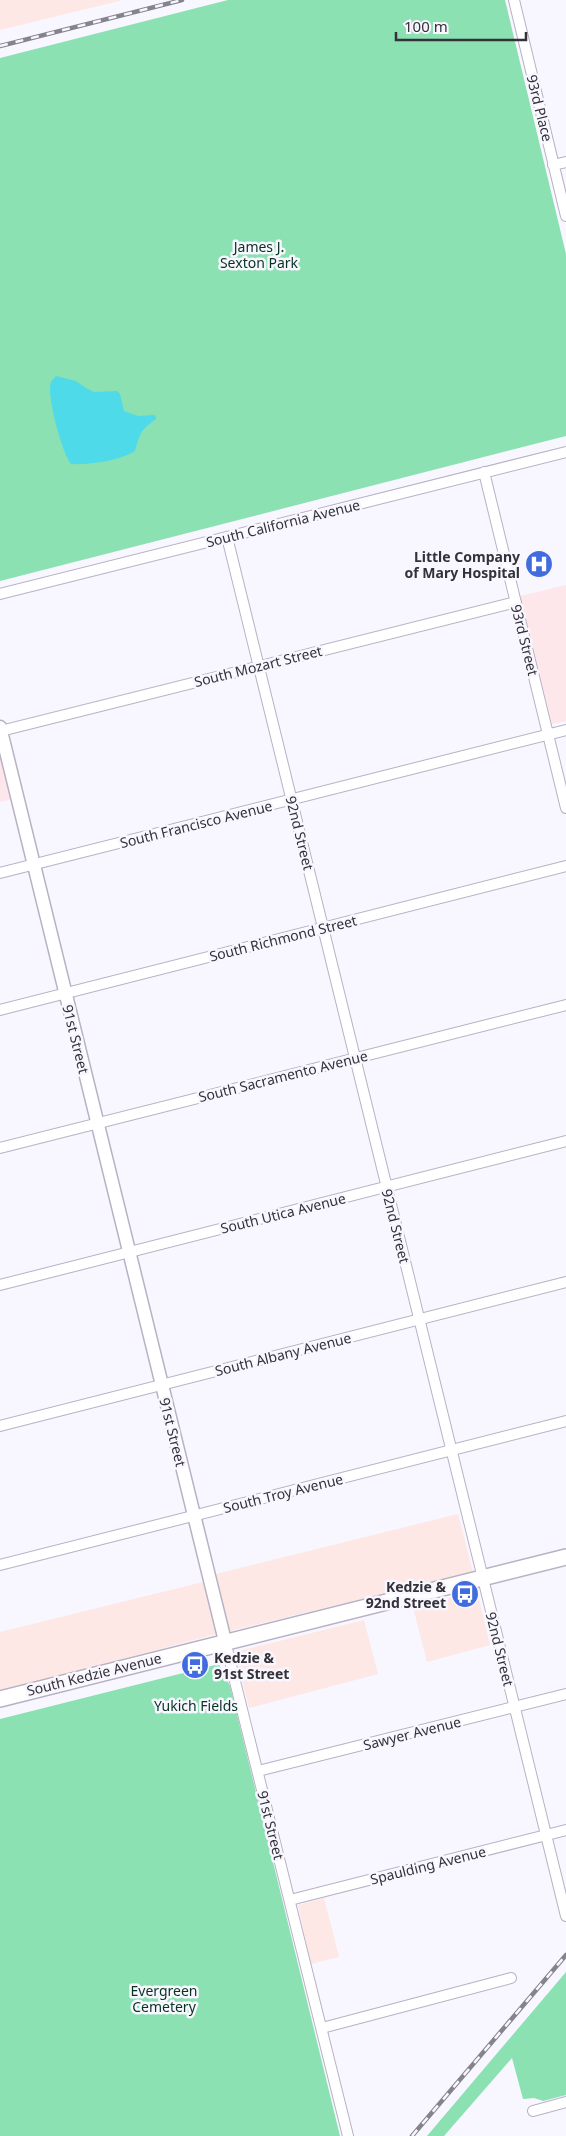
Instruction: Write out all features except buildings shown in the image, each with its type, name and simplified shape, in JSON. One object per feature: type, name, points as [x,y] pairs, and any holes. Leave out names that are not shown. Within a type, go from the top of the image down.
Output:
[{"type":"main road","name":"South Kedzie Avenue","points":[[0,1698],[566,1557]]},
{"type":"street","name":"93rd Place","points":[[514,0],[566,216]]},
{"type":"street","points":[[554,165],[566,162]]},
{"type":"street","name":"South California Avenue","points":[[0,594],[566,452]]},
{"type":"street","name":"93rd Street","points":[[484,472],[566,808]]},
{"type":"street","name":"92nd Street","points":[[227,537],[566,1916]]},
{"type":"street","name":"South Mozart Street","points":[[0,729],[516,602]]},
{"type":"street","name":"91st Street","points":[[0,729],[348,2136]]},
{"type":"street","name":"South Francisco Avenue","points":[[0,873],[566,730]]},
{"type":"street","name":"South Richmond Street","points":[[0,1010],[566,866]]},
{"type":"street","name":"South Sacramento Avenue","points":[[0,1148],[566,1004]]},
{"type":"street","name":"South Utica Avenue","points":[[0,1285],[566,1142]]},
{"type":"street","name":"South Albany Avenue","points":[[0,1426],[566,1282]]},
{"type":"street","name":"South Troy Avenue","points":[[0,1565],[566,1421]]},
{"type":"street","name":"Sawyer Avenue","points":[[258,1771],[566,1694]]},
{"type":"street","name":"Spaulding Avenue","points":[[290,1900],[566,1830]]},
{"type":"street","points":[[322,2028],[511,1978]]},
{"type":"street","points":[[533,2111],[566,2102]]},
{"type":"shaded area","points":[[0,0],[123,0],[0,30]]},
{"type":"shaded area","points":[[566,585],[566,721],[552,724],[520,596]]},
{"type":"shaded area","points":[[0,750],[12,799],[0,802]]},
{"type":"shaded area","points":[[458,1514],[473,1572],[229,1631],[216,1574]]},
{"type":"shaded area","points":[[203,1582],[216,1634],[0,1692],[0,1632]]},
{"type":"shaded area","points":[[477,1591],[490,1645],[427,1662],[413,1607]]},
{"type":"shaded area","points":[[364,1620],[378,1674],[249,1708],[235,1652]]},
{"type":"shaded area","points":[[324,1898],[339,1957],[311,1964],[298,1905]]},
{"type":"green space","name":"James J. Sexton Park","points":[[228,0],[505,0],[566,254],[566,436],[0,581],[0,58]]},
{"type":"green space","name":"Evergreen Cemetery","points":[[219,1664],[230,1686],[340,2136],[0,2136],[0,1719]]},
{"type":"green space","points":[[566,1972],[566,2095],[543,2101],[534,2098],[523,2099],[512,2058],[444,2136],[427,2136]]},
{"type":"water","points":[[56,376],[76,381],[94,392],[117,391],[120,394],[124,411],[138,416],[155,415],[156,419],[142,432],[135,451],[104,462],[71,464],[63,448],[53,410],[50,389],[51,382]]},
{"type":"railway","points":[[0,46],[182,0]]},
{"type":"railway","points":[[412,2136],[566,1955]]},
{"type":"place","name":"Little Company of Mary Hospital","points":[[539,564]]},
{"type":"place","name":"Kedzie & 92nd Street","points":[[465,1594]]},
{"type":"place","name":"Kedzie & 91st Street","points":[[195,1665]]},
{"type":"park label","name":"Yukich Fields","points":[[196,1705]]}]
